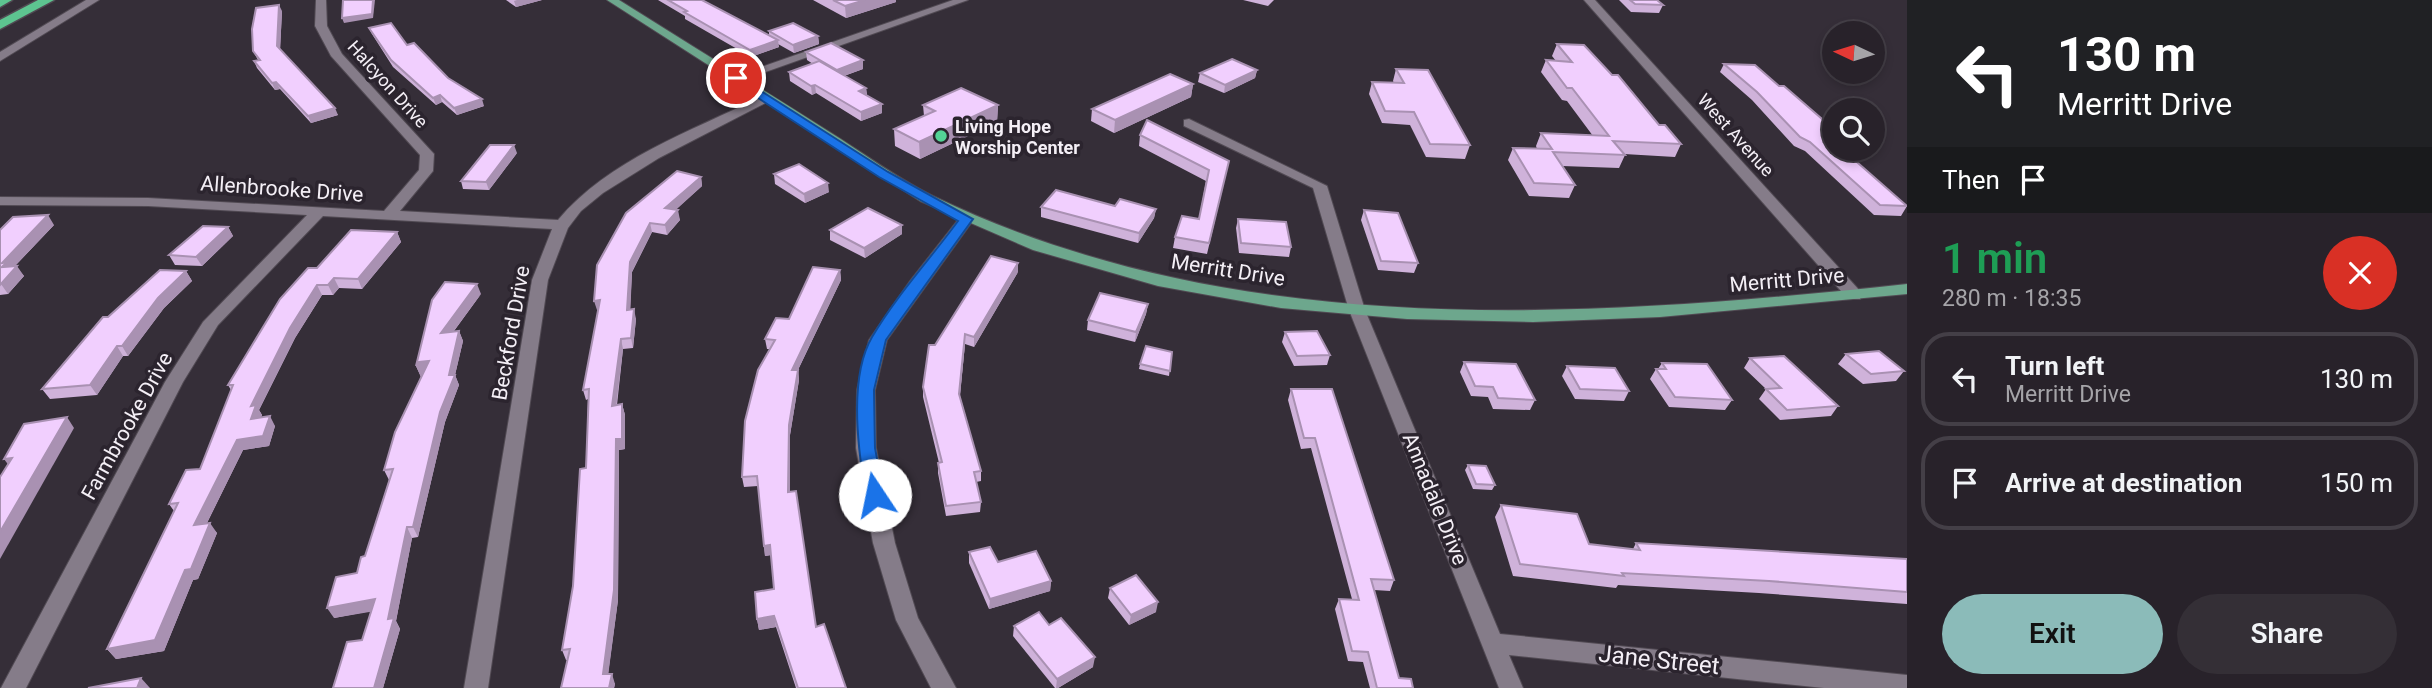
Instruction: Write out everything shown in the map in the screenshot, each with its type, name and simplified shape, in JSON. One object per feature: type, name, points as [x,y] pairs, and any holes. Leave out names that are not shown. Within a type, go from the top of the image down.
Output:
[{"type":"highway","points":[[0,3],[6,0]]},
{"type":"highway","points":[[0,25],[48,0]]},
{"type":"main road","name":"Merritt Drive","points":[[612,0],[884,175],[966,219],[1035,246],[1125,274],[1244,296],[1357,310],[1539,316],[1695,310],[1907,289]]},
{"type":"street","points":[[0,57],[94,0]]},
{"type":"street","name":"Halcyon Drive","points":[[321,0],[321,26],[337,56],[427,154],[426,171],[387,217]]},
{"type":"street","points":[[736,78],[963,0]]},
{"type":"street","name":"West Avenue","points":[[1589,0],[1854,295]]},
{"type":"street","name":"Beckford Drive","points":[[476,688],[540,281],[562,225],[582,203],[612,181],[765,100]]},
{"type":"street","name":"Annadale Drive","points":[[1189,124],[1320,186],[1357,310],[1511,688]]},
{"type":"street","name":"Allenbrooke Drive","points":[[4,204],[148,202],[318,214],[562,225]]},
{"type":"street","name":"Farmbrooke Drive","points":[[13,688],[174,382],[206,332],[318,214]]},
{"type":"street","points":[[944,688],[907,620],[884,543],[866,448],[866,390],[878,340],[966,219]]},
{"type":"street","name":"Jane Street","points":[[1494,643],[1907,686]]},
{"type":"building","points":[[343,0],[373,0],[372,14],[342,18]]},
{"type":"building","points":[[668,0],[702,0],[778,40],[750,50]]},
{"type":"building","points":[[833,0],[865,0],[845,6]]},
{"type":"building","points":[[1630,0],[1657,0],[1663,5],[1635,4]]},
{"type":"building","points":[[279,5],[277,46],[335,108],[308,116],[276,82],[272,83],[254,61],[260,60],[253,51],[252,29],[256,8]]},
{"type":"building","points":[[391,23],[407,45],[414,43],[448,78],[482,99],[454,108],[440,95],[433,98],[391,60],[369,28]]},
{"type":"building","points":[[793,23],[818,36],[793,45],[769,31]]},
{"type":"building","points":[[831,43],[863,60],[837,70],[806,52]]},
{"type":"building","points":[[1557,44],[1584,45],[1612,75],[1618,75],[1659,125],[1665,125],[1681,144],[1613,141],[1625,155],[1553,152],[1575,185],[1534,183],[1513,148],[1552,149],[1541,133],[1609,136],[1572,88],[1567,88],[1546,60],[1572,62]]},
{"type":"building","points":[[1232,59],[1257,70],[1225,85],[1200,73]]},
{"type":"building","points":[[819,61],[866,88],[859,91],[882,104],[861,112],[789,72]]},
{"type":"building","points":[[1724,64],[1755,65],[1822,119],[1822,153],[1800,137],[1757,92]]},
{"type":"building","points":[[1396,69],[1428,70],[1470,145],[1430,144],[1414,112],[1385,111],[1372,82],[1404,83]]},
{"type":"building","points":[[1170,74],[1193,84],[1115,120],[1092,109]]},
{"type":"building","points":[[961,88],[998,105],[919,142],[894,129],[935,111],[923,105]]},
{"type":"building","points":[[1147,120],[1229,161],[1209,243],[1175,237],[1182,216],[1199,219],[1209,170],[1140,135]]},
{"type":"building","points":[[490,145],[514,145],[486,182],[461,181]]},
{"type":"building","points":[[1831,161],[1856,161],[1907,206],[1880,205]]},
{"type":"building","points":[[799,164],[828,183],[804,194],[774,174]]},
{"type":"building","points":[[677,171],[701,177],[665,208],[678,210],[665,225],[650,223],[630,262],[627,310],[634,309],[631,338],[621,339],[612,406],[622,404],[622,439],[616,439],[614,590],[603,674],[612,674],[609,688],[561,688],[570,649],[562,650],[573,586],[580,469],[586,468],[589,389],[583,390],[600,300],[594,301],[597,265],[626,213]]},
{"type":"building","points":[[1056,190],[1115,206],[1120,199],[1156,209],[1139,233],[1041,207]]},
{"type":"building","points":[[868,208],[902,225],[864,248],[830,230]]},
{"type":"building","points":[[1364,210],[1398,213],[1418,263],[1381,261]]},
{"type":"building","points":[[48,215],[2,263],[7,262],[2,267],[17,266],[0,285],[0,230],[13,217]]},
{"type":"building","points":[[1238,219],[1286,222],[1291,247],[1241,243]]},
{"type":"building","points":[[203,226],[228,227],[196,257],[169,255]]},
{"type":"building","points":[[351,230],[397,232],[358,279],[334,278],[328,285],[317,285],[290,328],[251,406],[256,405],[251,419],[270,416],[263,436],[237,440],[194,525],[210,523],[191,569],[185,570],[155,640],[107,649],[178,503],[169,504],[186,470],[200,469],[233,385],[228,385],[280,299],[308,268],[317,268]]},
{"type":"building","points":[[991,256],[1018,263],[974,337],[965,334],[959,394],[981,471],[974,472],[981,502],[946,506],[938,463],[942,462],[923,387],[929,345],[935,345]]},
{"type":"building","points":[[813,267],[840,270],[792,370],[798,370],[789,425],[788,492],[796,491],[816,627],[824,624],[846,688],[798,688],[774,616],[757,619],[755,592],[774,589],[770,545],[764,546],[757,476],[742,477],[745,421],[758,370],[775,340],[765,339],[776,318],[789,319]]},
{"type":"building","points":[[160,270],[186,271],[158,298],[122,346],[117,346],[90,385],[42,389],[103,317],[108,317]]},
{"type":"building","points":[[445,282],[477,284],[441,333],[459,331],[449,375],[455,375],[440,412],[413,527],[407,527],[388,619],[394,618],[374,688],[333,688],[347,642],[362,640],[375,599],[327,608],[336,577],[357,573],[361,557],[365,556],[393,469],[384,470],[395,432],[429,361],[419,362],[416,366],[432,300]]},
{"type":"building","points":[[1100,293],[1148,304],[1136,332],[1088,320]]},
{"type":"building","points":[[1317,331],[1330,355],[1297,356],[1285,332]]},
{"type":"building","points":[[1146,346],[1172,352],[1170,371],[1140,364]]},
{"type":"building","points":[[1879,351],[1904,371],[1871,374],[1846,354]]},
{"type":"building","points":[[1784,356],[1838,406],[1787,410],[1766,389],[1781,388],[1750,358]]},
{"type":"building","points":[[1464,362],[1516,364],[1535,400],[1498,398],[1493,387],[1475,386]]},
{"type":"building","points":[[1662,363],[1707,364],[1732,400],[1675,397],[1656,369],[1666,369]]},
{"type":"building","points":[[1567,366],[1615,368],[1629,391],[1580,389]]},
{"type":"building","points":[[1291,389],[1332,389],[1394,580],[1371,579],[1399,678],[1411,679],[1413,688],[1377,688],[1368,652],[1352,651],[1339,599],[1359,600],[1315,438],[1304,438]]},
{"type":"building","points":[[67,417],[0,532],[0,477],[12,458],[4,459],[24,424]]},
{"type":"building","points":[[1468,465],[1486,466],[1495,485],[1476,484]]},
{"type":"building","points":[[1501,505],[1577,514],[1589,544],[1640,550],[1636,543],[1907,559],[1907,592],[1622,573],[1624,576],[1520,564]]},
{"type":"building","points":[[990,547],[998,562],[1036,551],[1051,581],[990,599],[969,552]]},
{"type":"building","points":[[1136,575],[1158,602],[1131,615],[1110,588]]},
{"type":"building","points":[[1039,612],[1049,625],[1061,618],[1095,657],[1057,679],[1014,626]]},
{"type":"building","points":[[141,678],[137,688],[88,688]]},
{"type":"place","name":"Living Hope Worship Center","points":[[941,136]]},
{"type":"route","points":[[736,78],[765,100],[884,175],[966,219],[916,284],[878,340],[866,390],[866,448],[875,495]]}]
